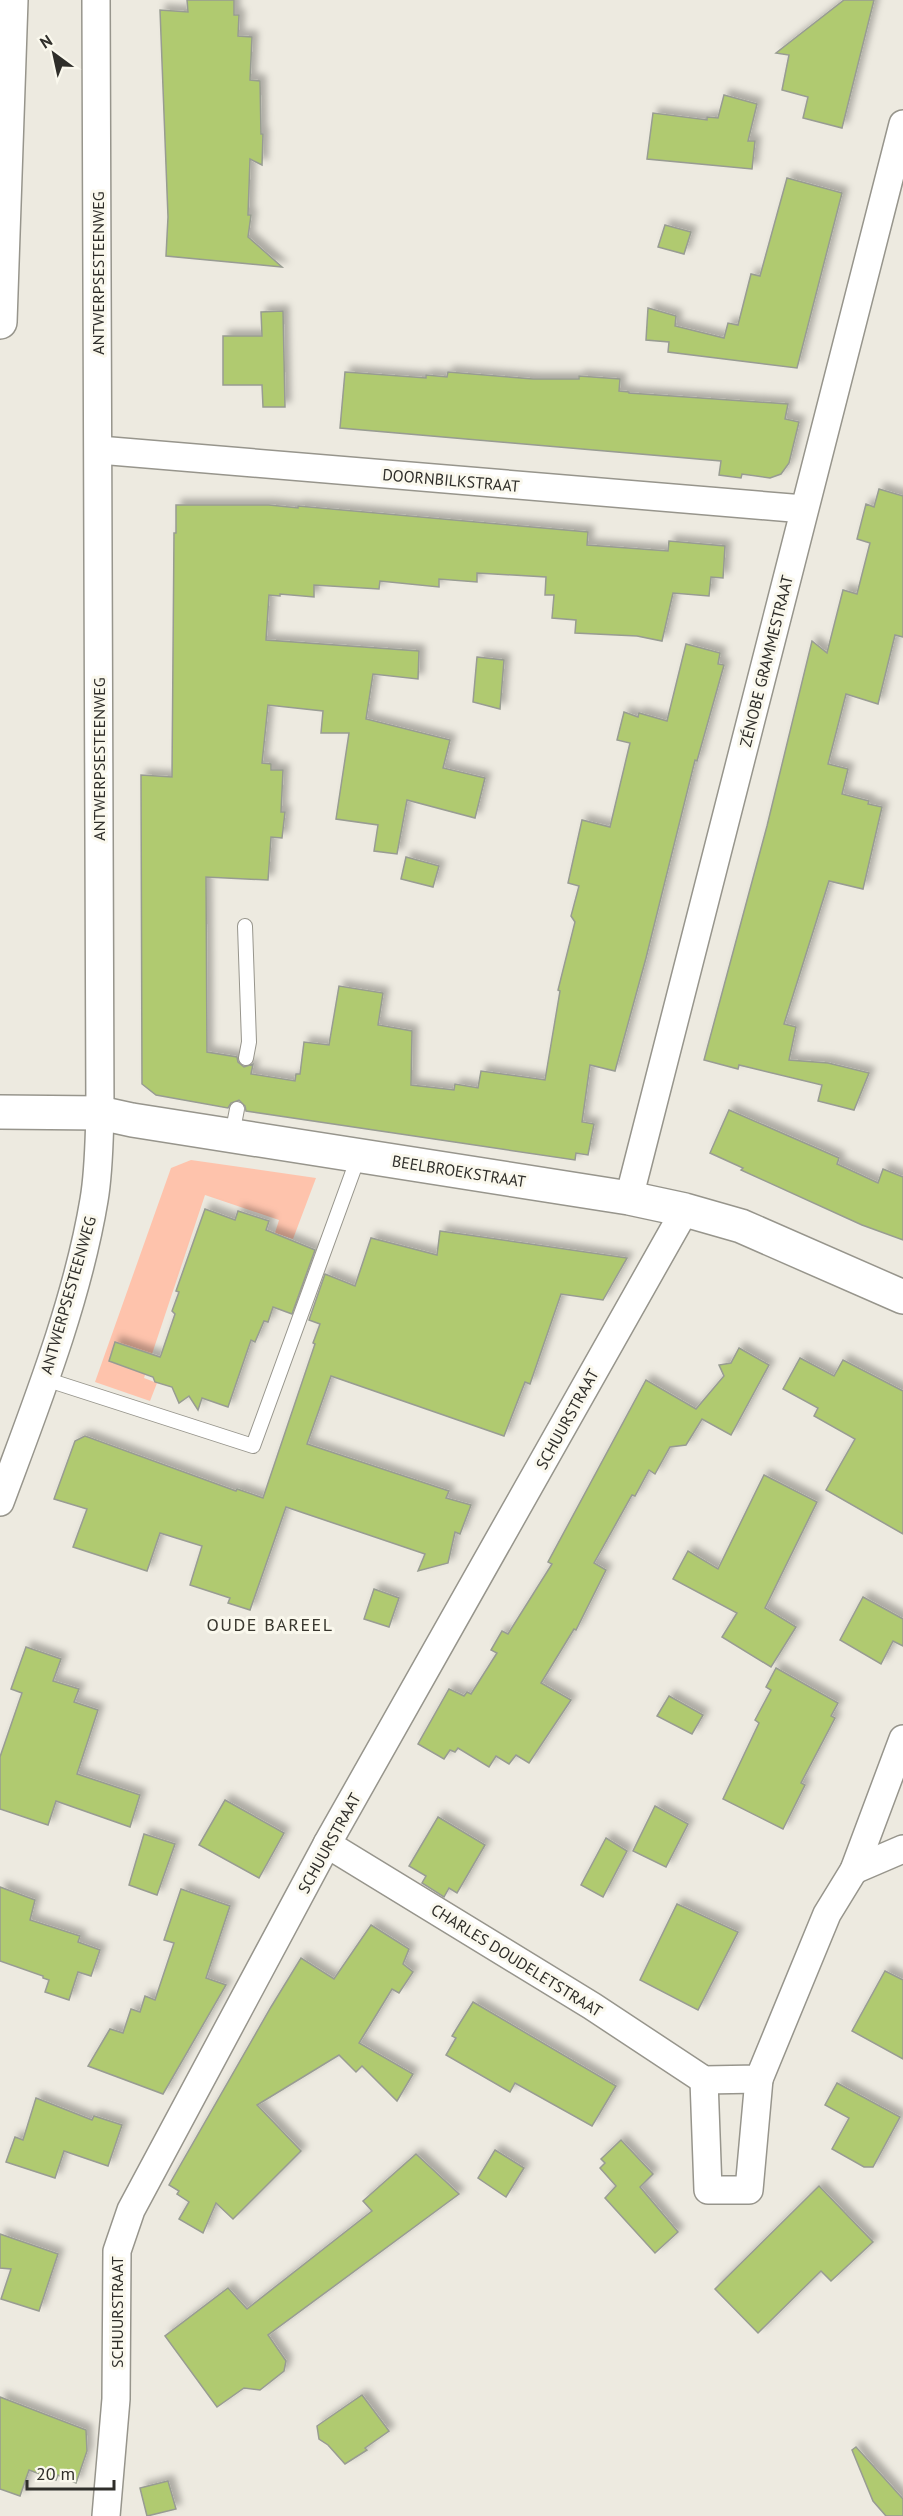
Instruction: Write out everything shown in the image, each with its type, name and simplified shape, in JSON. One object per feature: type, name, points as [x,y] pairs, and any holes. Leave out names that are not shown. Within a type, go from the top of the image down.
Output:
[{"type":"street","points":[[0,322],[11,0]]},
{"type":"street","name":"ANTWERPSESTEENWEG","points":[[0,1502],[45,1379],[78,1275],[94,1202],[100,1113],[96,0]]},
{"type":"street","name":"ZÉNOBE GRAMMESTRAAT","points":[[629,1198],[903,124]]},
{"type":"street","name":"DOORNBILKSTRAAT","points":[[99,450],[804,509]]},
{"type":"street","name":"BEELBROEKSTRAAT","points":[[0,1112],[100,1113],[234,1122],[359,1155],[629,1198],[685,1210],[741,1226],[903,1297]]},
{"type":"street","name":"SCHUURSTRAAT","points":[[106,2516],[116,2388],[117,2251],[130,2210],[327,1844],[685,1210]]},
{"type":"street","points":[[759,2079],[704,2080],[708,2190],[749,2190],[759,2079],[826,1914],[854,1870],[903,1739]]},
{"type":"street","name":"CHARLES DOUDELETSTRAAT","points":[[327,1844],[592,2006],[704,2080]]},
{"type":"street","points":[[854,1870],[903,1849]]},
{"type":"lane","points":[[245,926],[249,1042],[246,1058]]},
{"type":"lane","points":[[45,1379],[253,1446],[359,1155]]},
{"type":"shaded area","points":[[191,1160],[316,1178],[293,1239],[275,1233],[279,1220],[205,1195],[144,1378],[157,1383],[150,1401],[95,1382],[171,1168]]},
{"type":"building","points":[[187,0],[234,0],[234,15],[239,15],[238,36],[252,37],[250,80],[260,81],[261,134],[263,134],[262,165],[250,159],[248,215],[251,215],[248,237],[282,267],[166,256],[168,217],[160,10],[188,12]]},
{"type":"building","points":[[844,0],[874,0],[842,128],[803,118],[808,97],[782,90],[789,55],[776,53]]},
{"type":"building","points":[[724,95],[757,104],[748,141],[755,141],[752,169],[647,159],[653,113],[707,120],[707,117],[718,118]]},
{"type":"building","points":[[787,178],[842,193],[797,368],[668,352],[669,342],[646,340],[648,308],[676,316],[675,326],[724,338],[728,323],[738,325],[751,274],[760,276]]},
{"type":"building","points":[[665,225],[691,232],[684,254],[658,247]]},
{"type":"building","points":[[283,311],[285,407],[263,407],[262,385],[223,385],[223,336],[262,336],[261,312]]},
{"type":"building","points":[[345,372],[426,378],[426,375],[447,377],[448,372],[533,379],[579,379],[579,376],[620,379],[619,391],[629,393],[788,404],[785,419],[799,422],[789,463],[781,474],[770,478],[742,474],[741,478],[719,475],[721,461],[340,428]]},
{"type":"building","points":[[879,489],[903,496],[903,637],[895,635],[878,704],[846,694],[828,764],[848,769],[842,794],[882,807],[863,889],[829,881],[784,1024],[796,1027],[789,1060],[828,1063],[869,1073],[854,1110],[818,1101],[822,1085],[739,1065],[738,1069],[704,1060],[767,826],[812,641],[827,653],[843,590],[857,594],[870,543],[857,539],[866,504],[874,507]]},
{"type":"building","points":[[176,505],[269,505],[298,508],[298,506],[588,532],[587,545],[668,551],[669,541],[725,546],[723,578],[711,577],[709,596],[673,593],[662,641],[637,636],[575,633],[576,620],[552,618],[554,595],[545,595],[546,577],[477,573],[477,582],[439,579],[439,587],[380,581],[379,589],[314,585],[314,597],[269,595],[266,640],[419,651],[418,679],[373,674],[366,719],[450,740],[443,768],[485,778],[475,818],[407,800],[397,854],[374,851],[378,825],[336,819],[349,733],[321,733],[323,711],[268,705],[262,763],[271,764],[271,770],[283,770],[281,812],[285,812],[282,838],[271,837],[268,880],[206,877],[207,1052],[237,1057],[238,1062],[244,1067],[253,1064],[251,1074],[295,1081],[296,1074],[300,1074],[304,1042],[329,1045],[339,986],[383,993],[378,1025],[412,1031],[411,1085],[454,1090],[455,1084],[478,1088],[481,1071],[545,1080],[560,991],[558,990],[575,922],[571,916],[579,886],[568,883],[582,820],[610,827],[630,743],[617,740],[624,712],[638,717],[639,713],[667,721],[686,644],[720,653],[718,664],[724,665],[697,761],[695,760],[646,958],[615,1071],[590,1065],[582,1122],[594,1124],[588,1155],[576,1153],[575,1160],[246,1111],[245,1106],[239,1100],[231,1103],[228,1108],[156,1095],[142,1084],[141,775],[172,777]]},
{"type":"building","points":[[477,657],[504,660],[500,709],[473,702]]},
{"type":"building","points":[[406,857],[439,866],[433,887],[401,879]]},
{"type":"building","points":[[729,1110],[839,1158],[837,1164],[878,1183],[883,1169],[903,1177],[903,1240],[862,1225],[741,1170],[743,1168],[710,1153]]},
{"type":"building","points":[[205,1209],[235,1220],[238,1211],[269,1221],[266,1230],[315,1250],[292,1314],[273,1307],[268,1322],[264,1321],[255,1342],[251,1340],[228,1407],[202,1398],[198,1410],[189,1396],[179,1403],[172,1387],[155,1382],[153,1377],[109,1361],[115,1342],[160,1357],[175,1314],[172,1311],[179,1292],[176,1291]]},
{"type":"building","points":[[440,1231],[627,1258],[603,1300],[561,1294],[530,1384],[525,1382],[504,1436],[331,1376],[307,1444],[449,1491],[446,1498],[471,1505],[460,1534],[455,1532],[448,1563],[418,1571],[425,1554],[286,1507],[250,1610],[228,1603],[230,1598],[190,1585],[202,1546],[160,1533],[147,1571],[73,1547],[87,1509],[54,1499],[75,1441],[85,1436],[236,1491],[237,1489],[263,1498],[315,1344],[313,1343],[320,1324],[309,1320],[325,1274],[355,1286],[371,1238],[437,1255]]},
{"type":"building","points":[[739,1348],[769,1365],[731,1435],[702,1419],[686,1445],[670,1447],[655,1474],[649,1470],[635,1496],[632,1495],[594,1563],[606,1570],[576,1630],[574,1629],[541,1683],[571,1700],[529,1763],[516,1755],[509,1764],[496,1756],[489,1767],[458,1748],[455,1752],[450,1750],[444,1759],[418,1744],[449,1689],[464,1696],[467,1692],[471,1694],[497,1653],[491,1650],[502,1631],[508,1634],[552,1564],[548,1562],[646,1380],[696,1409],[724,1376],[719,1365],[731,1363]]},
{"type":"building","points":[[800,1358],[834,1376],[843,1360],[903,1391],[903,1534],[826,1490],[855,1439],[814,1416],[818,1408],[783,1389]]},
{"type":"building","points":[[764,1475],[817,1502],[765,1608],[796,1627],[771,1667],[722,1637],[737,1613],[673,1579],[688,1551],[718,1569]]},
{"type":"building","points":[[374,1589],[399,1598],[389,1627],[364,1619]]},
{"type":"building","points":[[863,1597],[903,1619],[903,1646],[893,1641],[881,1664],[840,1640]]},
{"type":"building","points":[[26,1647],[61,1659],[53,1681],[79,1689],[74,1702],[98,1710],[77,1774],[140,1795],[130,1827],[56,1801],[48,1825],[0,1809],[0,1757],[22,1693],[11,1689]]},
{"type":"building","points":[[776,1668],[838,1703],[831,1716],[835,1718],[801,1783],[805,1785],[783,1829],[723,1799],[759,1723],[755,1720],[771,1690],[766,1687]]},
{"type":"building","points":[[669,1696],[703,1715],[692,1734],[657,1716]]},
{"type":"building","points":[[225,1800],[284,1833],[259,1878],[199,1845]]},
{"type":"building","points":[[655,1806],[688,1824],[666,1867],[633,1851]]},
{"type":"building","points":[[438,1817],[485,1845],[457,1893],[449,1888],[444,1897],[422,1883],[426,1876],[409,1866]]},
{"type":"building","points":[[144,1834],[175,1844],[157,1895],[129,1885]]},
{"type":"building","points":[[606,1838],[627,1851],[603,1897],[581,1885]]},
{"type":"building","points":[[0,1887],[35,1900],[30,1920],[80,1936],[78,1942],[100,1950],[91,1976],[78,1972],[69,2000],[45,1992],[49,1980],[43,1976],[0,1961]]},
{"type":"building","points":[[181,1889],[230,1906],[206,1978],[226,1985],[163,2094],[88,2066],[110,2029],[123,2033],[131,2009],[140,2012],[145,1996],[155,2000],[174,1943],[164,1940]]},
{"type":"building","points":[[677,1904],[738,1932],[698,2010],[640,1980]]},
{"type":"building","points":[[371,1925],[409,1949],[403,1964],[413,1972],[399,1993],[392,1989],[359,2043],[413,2074],[397,2101],[362,2066],[356,2072],[339,2055],[257,2105],[301,2151],[233,2219],[216,2203],[203,2233],[179,2219],[189,2202],[177,2194],[179,2191],[169,2185],[301,1958],[334,1979]]},
{"type":"building","points":[[885,1971],[903,1980],[903,2059],[852,2031]]},
{"type":"building","points":[[473,2002],[616,2086],[592,2126],[515,2083],[510,2092],[446,2055],[456,2038],[452,2036]]},
{"type":"building","points":[[837,2083],[900,2117],[873,2167],[864,2167],[832,2149],[849,2118],[825,2105]]},
{"type":"building","points":[[36,2098],[92,2120],[94,2116],[122,2125],[108,2166],[64,2151],[55,2178],[6,2162],[15,2137],[23,2140]]},
{"type":"building","points":[[621,2140],[653,2174],[640,2187],[678,2232],[655,2253],[605,2198],[616,2186],[600,2168],[605,2163],[601,2159]]},
{"type":"building","points":[[495,2150],[524,2168],[506,2197],[478,2178]]},
{"type":"building","points":[[416,2154],[459,2194],[268,2335],[286,2361],[284,2371],[260,2390],[244,2388],[217,2407],[165,2336],[228,2288],[247,2309],[372,2211],[363,2201]]},
{"type":"building","points":[[819,2186],[873,2242],[831,2281],[821,2271],[758,2333],[715,2289]]},
{"type":"building","points":[[0,2234],[58,2254],[39,2311],[1,2299],[11,2269],[0,2268]]},
{"type":"building","points":[[362,2395],[389,2431],[365,2448],[367,2450],[345,2464],[328,2445],[319,2439],[317,2426]]},
{"type":"building","points":[[0,2397],[86,2430],[87,2451],[76,2483],[58,2475],[56,2480],[29,2470],[20,2496],[0,2489]]},
{"type":"building","points":[[856,2447],[903,2499],[903,2516],[886,2516],[873,2501],[852,2450]]},
{"type":"building","points":[[168,2481],[176,2509],[147,2516],[140,2488]]},
{"type":"district","name":"OUDE BAREEL","points":[[270,1625]]}]
